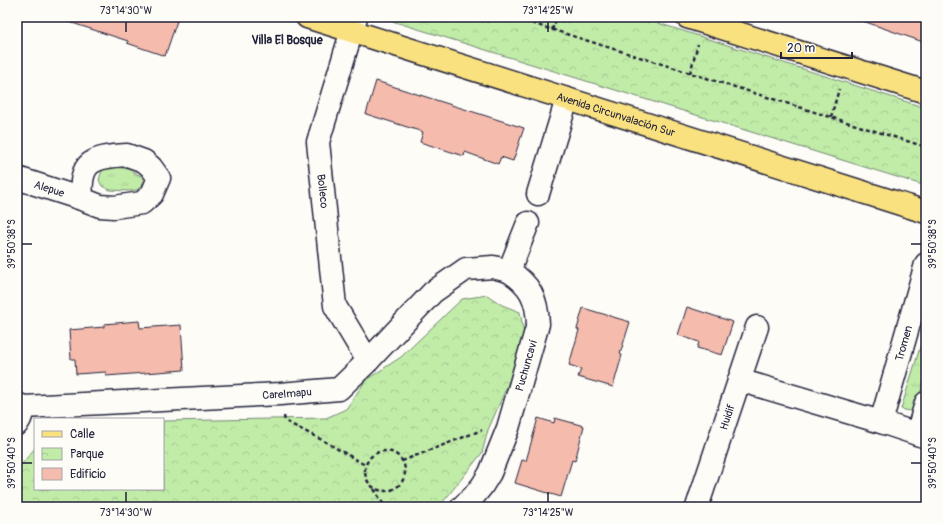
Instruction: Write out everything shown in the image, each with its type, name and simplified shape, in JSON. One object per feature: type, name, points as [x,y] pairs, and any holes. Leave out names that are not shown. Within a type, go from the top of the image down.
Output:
[{"type":"main road","name":"Avenida Circunvalación Sur","points":[[307,17],[354,24],[567,99],[926,212]]},
{"type":"main road","points":[[695,20],[926,92]]},
{"type":"street","name":"Bolleco","points":[[354,24],[318,142],[335,306],[368,361]]},
{"type":"street","points":[[538,194],[567,99]]},
{"type":"street","name":"Alepue","points":[[17,178],[82,199]]},
{"type":"street","points":[[509,272],[528,223]]},
{"type":"street","name":"Tromen","points":[[882,422],[926,264]]},
{"type":"street","name":"Carelmapu","points":[[19,412],[339,389],[368,361],[433,292],[466,269],[493,267],[509,272]]},
{"type":"street","name":"Puchuncaví","points":[[462,507],[473,497],[490,473],[508,428],[538,324],[534,298],[527,286],[519,278],[509,272]]},
{"type":"street","name":"Huidif","points":[[697,507],[757,327]]},
{"type":"street","points":[[739,380],[882,422],[922,436],[926,403]]},
{"type":"path","points":[[512,17],[926,147]]},
{"type":"path","points":[[552,30],[557,17]]},
{"type":"path","points":[[690,73],[695,20]]},
{"type":"path","points":[[831,117],[845,67]]},
{"type":"path","points":[[280,394],[285,421],[324,441],[365,465]]},
{"type":"path","points":[[402,461],[490,427],[508,428]]},
{"type":"path","points":[[379,452],[392,452],[398,455],[402,461],[405,467],[405,474],[403,480],[393,489],[386,491],[380,490],[369,484],[364,472],[365,465],[368,459],[379,452]]},
{"type":"path","points":[[374,488],[384,507]]},
{"type":"green space","points":[[379,17],[639,17],[926,108],[926,186]]},
{"type":"green space","points":[[117,167],[128,169],[143,177],[143,185],[137,190],[129,191],[110,190],[102,186],[99,180],[102,170]]},
{"type":"green space","points":[[487,295],[502,305],[520,312],[526,343],[488,430],[482,453],[439,507],[17,507],[17,470],[34,449],[34,490],[164,490],[164,421],[326,418],[346,409],[366,380],[401,357],[462,299]]},
{"type":"green space","points":[[926,328],[926,374],[914,412],[901,409]]},
{"type":"building","points":[[67,17],[165,17],[177,21],[165,56],[127,43],[128,41],[66,21]]},
{"type":"building","points":[[861,17],[926,17],[926,43],[860,20]]},
{"type":"building","points":[[376,81],[524,128],[513,161],[501,157],[498,164],[465,152],[464,156],[420,142],[423,132],[366,114]]},
{"type":"building","points":[[687,307],[733,322],[722,355],[697,348],[699,342],[678,335]]},
{"type":"building","points":[[583,308],[630,322],[620,354],[622,355],[613,387],[578,377],[581,369],[569,365],[579,330],[577,329]]},
{"type":"building","points":[[139,321],[140,328],[181,325],[184,370],[106,376],[106,372],[76,374],[75,359],[71,359],[69,330],[104,327],[104,324]]},
{"type":"building","points":[[538,418],[554,423],[555,418],[584,426],[575,461],[572,460],[561,497],[515,483],[522,460],[526,461]]},
{"type":"district","name":"Villa El Bosque","points":[[287,40]]}]
